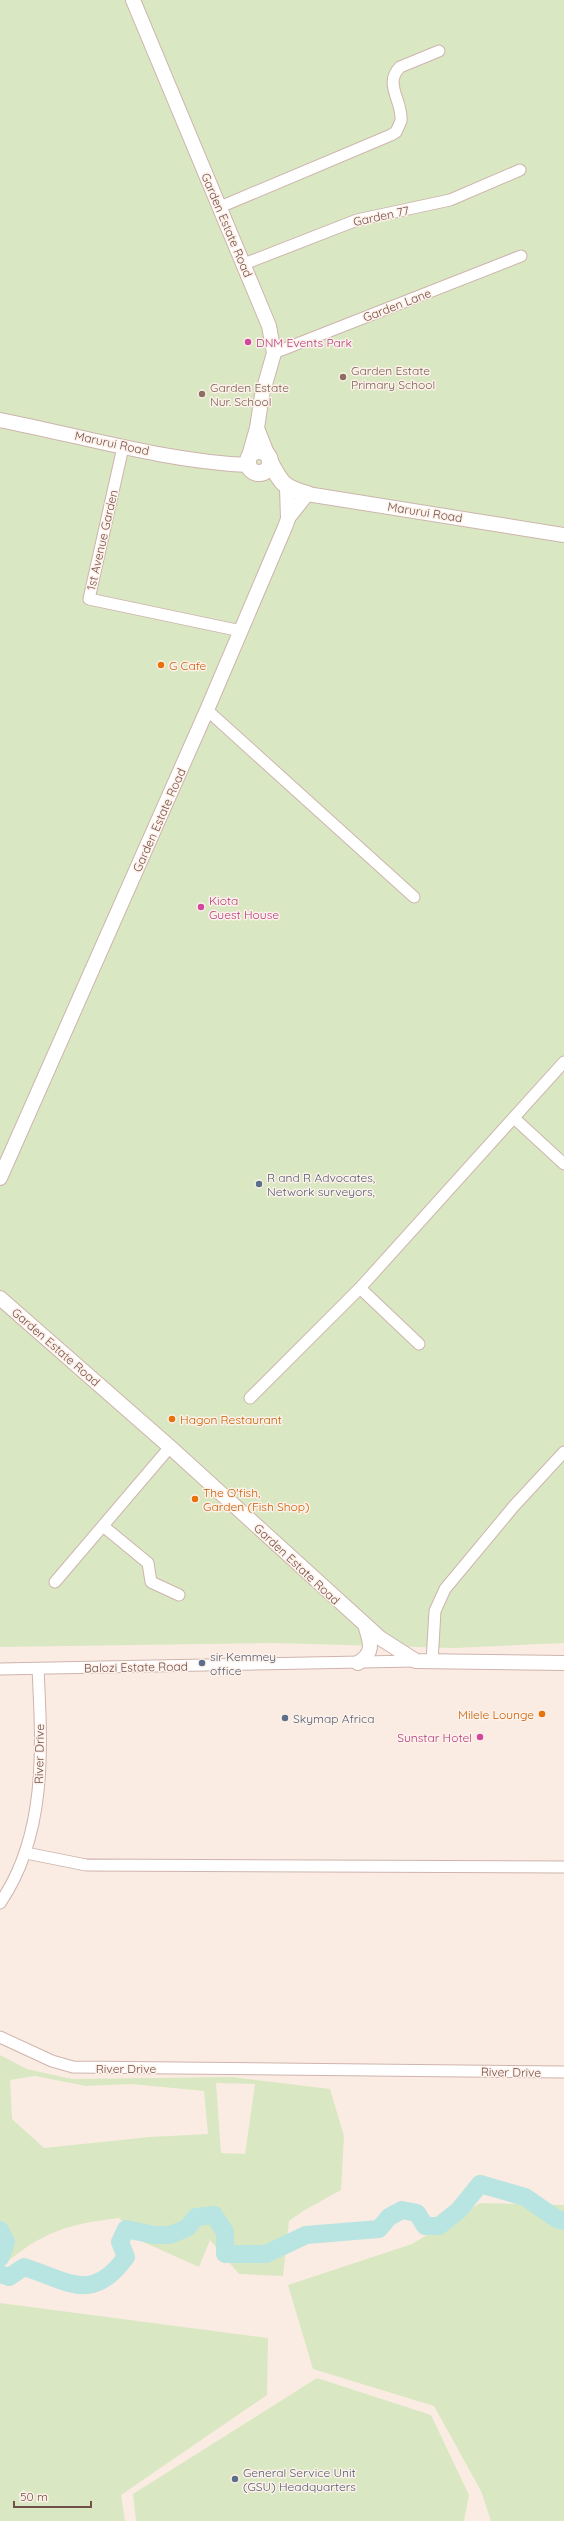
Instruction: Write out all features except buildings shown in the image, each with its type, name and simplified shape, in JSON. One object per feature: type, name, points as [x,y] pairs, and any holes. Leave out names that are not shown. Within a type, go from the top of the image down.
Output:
[{"type":"main road","points":[[251,465],[266,470],[269,459]]},
{"type":"main road","name":"Garden Estate Road","points":[[269,459],[284,485]]},
{"type":"main road","name":"Marurui Road","points":[[251,465],[284,485],[307,494]]},
{"type":"street","name":"Garden Estate Road","points":[[133,0],[265,314],[274,353],[262,395],[257,428],[269,459]]},
{"type":"street","points":[[220,207],[391,135],[400,124],[402,116],[393,89],[393,77],[396,71],[400,67],[439,51]]},
{"type":"street","name":"Garden 77","points":[[244,264],[351,222],[450,200],[520,170]]},
{"type":"street","name":"Garden Lane","points":[[274,353],[521,256]]},
{"type":"street","name":"Marurui Road","points":[[0,420],[123,447],[206,462],[251,465]]},
{"type":"street","points":[[251,465],[257,428]]},
{"type":"street","name":"1st Avenue Garden","points":[[123,447],[89,600],[241,631]]},
{"type":"street","name":"Garden Estate Road","points":[[0,1178],[207,710],[288,519],[284,485]]},
{"type":"street","points":[[288,519],[307,494]]},
{"type":"street","name":"Marurui Road","points":[[307,494],[564,535]]},
{"type":"street","points":[[207,710],[414,898]]},
{"type":"street","points":[[250,1398],[360,1288],[564,1062]]},
{"type":"street","points":[[514,1118],[564,1164]]},
{"type":"street","points":[[360,1288],[419,1344]]},
{"type":"street","name":"Garden Estate Road","points":[[0,1298],[170,1447],[366,1628],[416,1661],[564,1662]]},
{"type":"street","points":[[55,1582],[170,1447]]},
{"type":"street","points":[[432,1662],[434,1611],[445,1589],[514,1506],[564,1452]]},
{"type":"street","points":[[103,1526],[148,1563],[151,1582],[179,1595]]},
{"type":"street","points":[[358,1663],[369,1654],[371,1647],[366,1628]]},
{"type":"street","name":"Balozi Estate Road","points":[[0,1669],[416,1661]]},
{"type":"street","name":"River Drive","points":[[0,1903],[18,1872],[26,1852],[41,1762],[38,1669]]},
{"type":"street","points":[[26,1852],[86,1865],[564,1867]]},
{"type":"street","name":"River Drive","points":[[0,2037],[52,2061],[73,2067],[564,2072]]},
{"type":"green space","points":[[0,0],[564,0],[564,1643],[455,1648],[272,1643],[0,1647]]},
{"type":"green space","points":[[0,2055],[27,2069],[72,2079],[232,2077],[330,2089],[344,2136],[341,2190],[303,2211],[289,2221],[283,2276],[239,2274],[210,2240],[199,2267],[143,2242],[119,2218],[84,2223],[55,2232],[28,2246],[0,2268]],"holes":[[[35,2076],[86,2086],[131,2084],[204,2091],[208,2134],[150,2137],[44,2148],[12,2119],[10,2080]],[[216,2083],[255,2084],[245,2154],[221,2153]]]},
{"type":"green space","points":[[480,2203],[564,2205],[564,2521],[491,2521],[481,2491],[434,2406],[313,2369],[288,2285],[412,2244]]},
{"type":"green space","points":[[0,2303],[268,2338],[267,2395],[121,2495],[125,2521],[0,2521]]},
{"type":"green space","points":[[317,2378],[431,2415],[469,2495],[464,2521],[136,2521],[133,2494]]},
{"type":"waterway","points":[[0,2274],[9,2277],[24,2267],[67,2282],[79,2285],[90,2285],[102,2280],[114,2271],[126,2257],[120,2242],[126,2229],[154,2235],[170,2235],[187,2228],[196,2217],[214,2215],[225,2232],[225,2254],[266,2254],[306,2235],[379,2229],[389,2217],[402,2210],[417,2213],[425,2226],[439,2226],[459,2210],[480,2184],[525,2197],[557,2219],[564,2221]]},
{"type":"waterway","points":[[0,2230],[6,2242],[0,2258]]},
{"type":"place","name":"DNM Events Park","points":[[248,342]]},
{"type":"place","name":"Garden Estate Primary School","points":[[343,377]]},
{"type":"place","name":"Garden Estate Nur. School","points":[[202,394]]},
{"type":"place","name":"G Cafe","points":[[161,665]]},
{"type":"place","name":"Kiota Guest House","points":[[201,907]]},
{"type":"place","name":"R and R Advocates, Network surveyors,","points":[[259,1184]]},
{"type":"place","name":"Hagon Restaurant","points":[[172,1419]]},
{"type":"place","name":"The O'fish, Garden (Fish Shop)","points":[[195,1499]]},
{"type":"place","name":"sir Kemmey office","points":[[202,1663]]},
{"type":"place","name":"Milele Lounge","points":[[542,1714]]},
{"type":"place","name":"Skymap Africa","points":[[285,1718]]},
{"type":"place","name":"Sunstar Hotel","points":[[480,1737]]},
{"type":"place","name":"General Service Unit (GSU) Headquarters","points":[[235,2479]]}]
